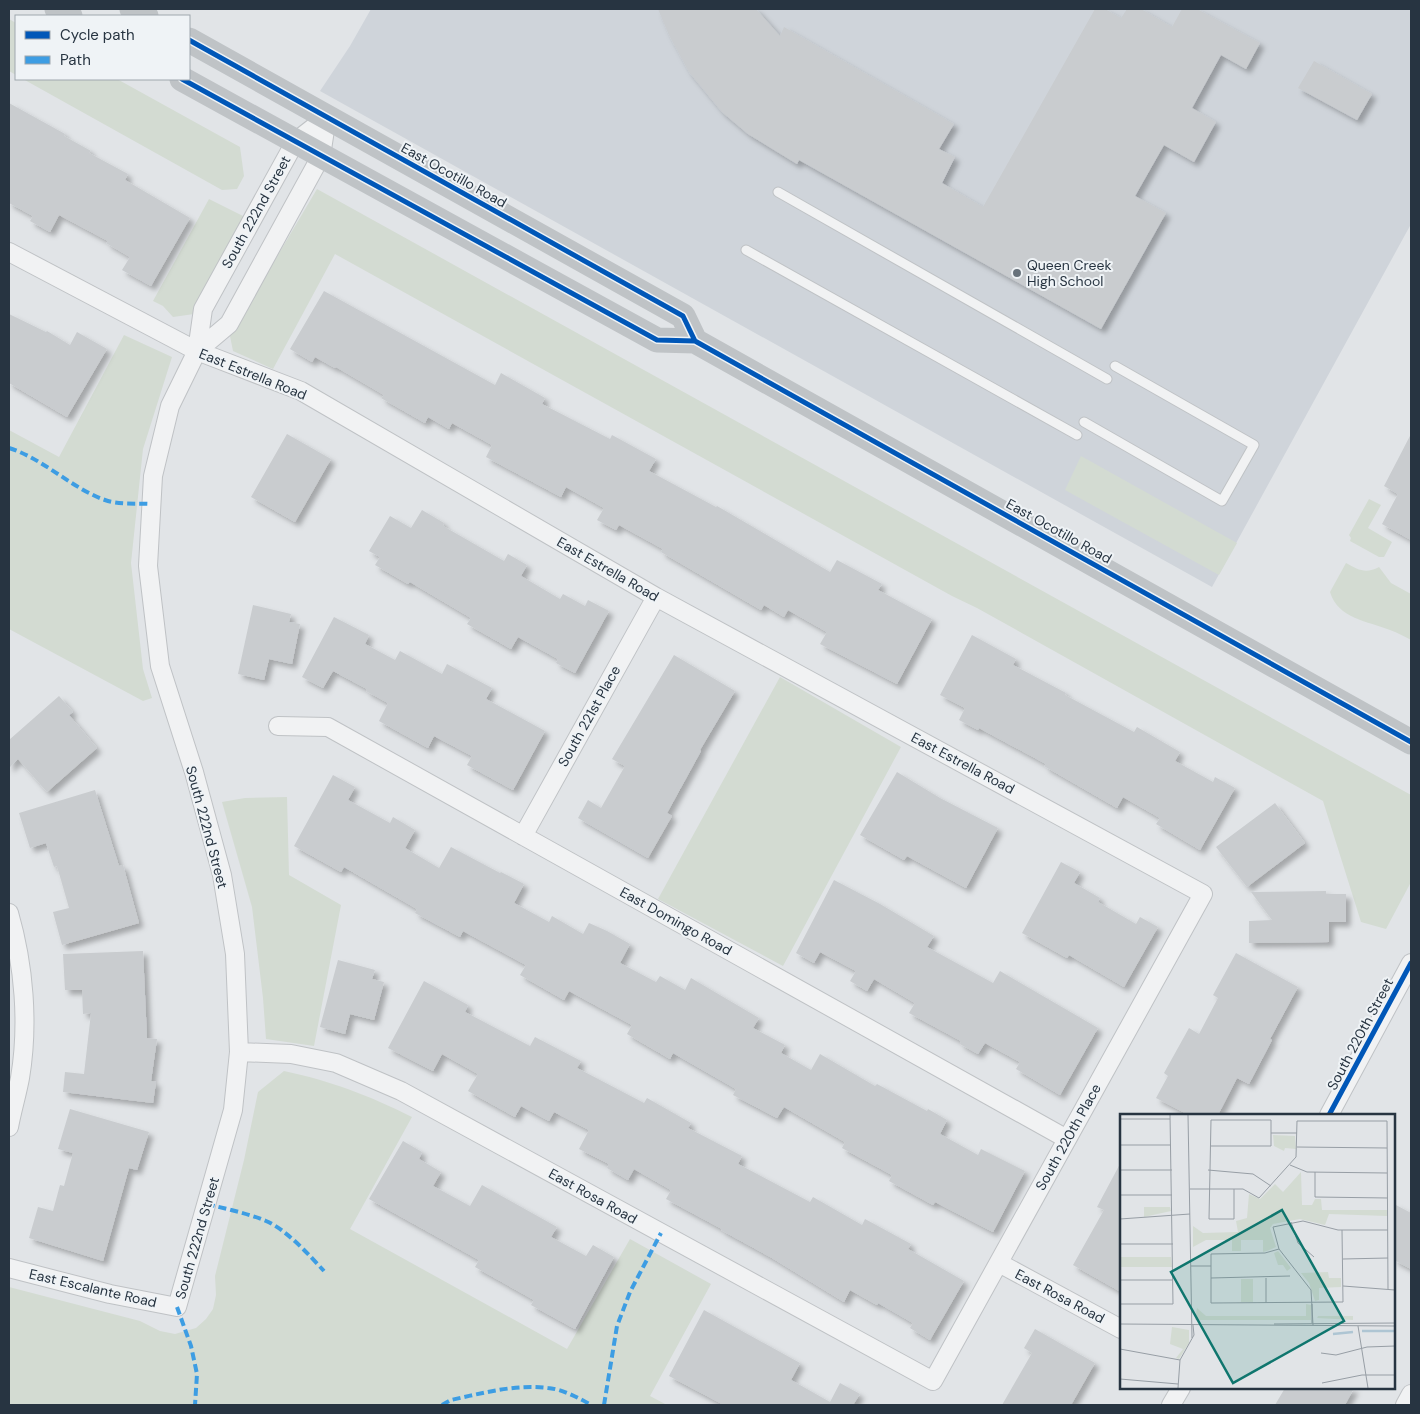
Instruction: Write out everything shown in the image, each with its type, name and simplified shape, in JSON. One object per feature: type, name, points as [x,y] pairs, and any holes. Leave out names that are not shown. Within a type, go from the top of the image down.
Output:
[{"type":"main road","points":[[57,9],[68,15]]},
{"type":"main road","points":[[132,9],[144,15]]},
{"type":"main road","name":"East Ocotillo Road","points":[[190,41],[683,316],[695,341]]},
{"type":"main road","name":"East Ocotillo Road","points":[[184,80],[657,340],[695,341],[1411,742]]},
{"type":"street","name":"South 222nd Street","points":[[177,1307],[233,1110],[239,1052],[234,954],[222,875],[194,772],[160,666],[148,566],[153,476],[170,406],[197,351],[203,309],[295,142],[327,117]]},
{"type":"street","name":"South 222nd Street","points":[[197,351],[229,324],[321,156],[327,117]]},
{"type":"street","name":"East Estrella Road","points":[[9,252],[197,351],[301,391],[656,597],[1203,894]]},
{"type":"street","name":"South 221st Place","points":[[523,836],[656,597]]},
{"type":"street","name":"East Domingo Road","points":[[278,726],[328,727],[1067,1140]]},
{"type":"street","name":"South 220th Place","points":[[933,1381],[1203,894]]},
{"type":"street","points":[[9,913],[16,940],[25,1011],[20,1077],[9,1127]]},
{"type":"street","name":"South 220th Street","points":[[1330,1114],[1411,963]]},
{"type":"street","name":"East Rosa Road","points":[[239,1052],[291,1054],[336,1063],[401,1091],[933,1381]]},
{"type":"street","name":"East Rosa Road","points":[[998,1263],[1120,1328]]},
{"type":"street","name":"East Escalante Road","points":[[9,1268],[110,1294],[177,1307]]},
{"type":"street","points":[[1171,1405],[1180,1389]]},
{"type":"street","points":[[1405,1405],[1411,1394]]},
{"type":"lane","points":[[778,192],[1107,379]]},
{"type":"lane","points":[[746,250],[1077,435]]},
{"type":"lane","points":[[1084,422],[1222,501],[1254,445],[1115,366]]},
{"type":"shaded area","name":"Queen Creek High School","points":[[371,9],[1411,9],[1411,224],[1212,587],[320,91],[350,46]]},
{"type":"shaded area","points":[[9,19],[15,22],[15,74],[9,71]]},
{"type":"shaded area","points":[[25,80],[119,80],[240,147],[244,176],[237,189],[222,190]]},
{"type":"shaded area","points":[[317,189],[1411,795],[1411,882],[1386,929],[1361,922],[1323,801],[335,254],[273,369],[233,351],[230,336]]},
{"type":"shaded area","points":[[209,199],[247,218],[194,314],[173,317],[163,306],[153,301]]},
{"type":"shaded area","points":[[124,335],[172,357],[143,449],[131,563],[143,669],[152,698],[143,701],[9,629],[9,430],[59,457]]},
{"type":"shaded area","points":[[1081,456],[1237,543],[1219,575],[1065,490]]},
{"type":"shaded area","points":[[1369,499],[1381,505],[1368,528],[1392,542],[1384,557],[1379,557],[1350,541],[1349,535]]},
{"type":"shaded area","points":[[1346,563],[1354,568],[1366,571],[1379,567],[1391,583],[1411,594],[1411,640],[1393,631],[1347,614],[1334,601],[1330,592]]},
{"type":"shaded area","points":[[780,677],[901,747],[783,966],[658,899]]},
{"type":"shaded area","points":[[287,797],[289,875],[341,905],[314,1046],[266,1039],[252,907],[222,802],[245,798]]},
{"type":"shaded area","points":[[284,1071],[318,1079],[349,1090],[412,1117],[350,1229],[567,1349],[630,1239],[711,1284],[650,1396],[667,1405],[9,1405],[9,1287],[140,1321],[160,1331],[175,1334],[196,1328],[206,1319],[213,1309],[216,1295],[215,1276],[244,1160],[258,1092]]},
{"type":"building","points":[[658,9],[756,9],[780,36],[784,27],[954,124],[939,149],[955,157],[942,183],[983,207],[1095,9],[1105,9],[1121,18],[1127,9],[1141,9],[1172,27],[1182,9],[1197,9],[1260,43],[1246,69],[1221,55],[1192,108],[1216,122],[1194,162],[1164,145],[1135,196],[1166,213],[1101,329],[799,160],[797,164],[748,134],[722,112],[689,72],[669,35]]},
{"type":"building","points":[[1314,61],[1372,94],[1357,120],[1298,88]]},
{"type":"building","points":[[9,103],[65,134],[64,136],[91,151],[89,153],[128,174],[125,180],[190,218],[151,286],[122,270],[130,257],[106,243],[108,241],[59,215],[50,232],[30,221],[33,216],[9,203]]},
{"type":"building","points":[[324,291],[495,385],[501,373],[545,398],[542,404],[610,439],[612,435],[656,459],[649,471],[717,506],[830,572],[837,560],[882,584],[878,590],[932,619],[897,684],[820,644],[827,632],[788,610],[784,617],[764,605],[761,610],[661,552],[663,549],[619,525],[616,530],[597,520],[604,508],[566,487],[561,497],[486,457],[492,445],[452,423],[449,429],[428,417],[425,423],[381,398],[384,395],[336,367],[315,357],[312,362],[290,349]]},
{"type":"building","points":[[9,314],[47,331],[70,345],[77,332],[107,349],[67,417],[9,383]]},
{"type":"building","points":[[287,434],[331,459],[295,522],[251,497]]},
{"type":"building","points":[[1411,434],[1411,540],[1382,524],[1398,494],[1384,486]]},
{"type":"building","points":[[422,510],[444,523],[443,526],[504,561],[508,554],[527,565],[521,576],[560,599],[563,594],[585,606],[588,600],[609,611],[575,673],[556,663],[558,659],[518,637],[511,649],[467,624],[471,618],[410,582],[408,584],[375,565],[380,557],[369,551],[390,516],[411,528]]},
{"type":"building","points":[[253,605],[291,614],[289,622],[300,624],[292,664],[269,659],[264,680],[238,674]]},
{"type":"building","points":[[334,617],[369,635],[365,644],[395,660],[400,651],[442,674],[447,664],[492,688],[486,699],[545,731],[513,790],[467,765],[472,756],[434,736],[428,748],[379,721],[388,703],[366,691],[367,689],[333,671],[323,688],[302,677]]},
{"type":"building","points":[[972,635],[1016,659],[1013,665],[1066,693],[1065,695],[1134,732],[1137,727],[1180,752],[1175,761],[1213,782],[1215,777],[1235,788],[1200,850],[1156,824],[1160,818],[1123,797],[1117,808],[1044,766],[1046,764],[979,728],[978,730],[959,720],[965,708],[940,695]]},
{"type":"building","points":[[674,655],[735,691],[700,750],[667,813],[672,816],[648,858],[578,818],[588,800],[601,808],[625,766],[612,759]]},
{"type":"building","points":[[59,696],[73,712],[69,715],[97,748],[47,792],[18,759],[9,768],[9,740]]},
{"type":"building","points":[[897,772],[940,798],[998,828],[966,888],[907,856],[904,860],[860,835]]},
{"type":"building","points":[[333,775],[355,787],[348,800],[390,823],[393,817],[415,830],[405,848],[439,868],[451,847],[501,872],[524,884],[514,903],[549,922],[552,916],[583,934],[589,923],[607,931],[630,944],[620,963],[656,982],[660,976],[685,990],[691,978],[759,1018],[753,1028],[785,1045],[781,1053],[811,1070],[820,1054],[875,1086],[877,1084],[947,1120],[940,1134],[978,1155],[981,1149],[1025,1171],[993,1232],[935,1202],[933,1205],[889,1181],[892,1175],[842,1148],[845,1142],[784,1107],[777,1118],[733,1095],[736,1089],[673,1053],[670,1059],[627,1034],[632,1025],[569,991],[564,1000],[520,975],[526,965],[463,931],[460,937],[415,913],[417,909],[344,867],[341,872],[294,846]]},
{"type":"building","points":[[95,790],[119,866],[123,865],[139,923],[62,945],[53,912],[69,908],[57,866],[54,867],[46,843],[30,848],[19,813]]},
{"type":"building","points":[[1275,803],[1305,843],[1247,887],[1216,847]]},
{"type":"building","points":[[1061,862],[1080,872],[1074,883],[1100,898],[1098,902],[1136,924],[1140,917],[1158,927],[1124,987],[1069,955],[1067,958],[1022,933]]},
{"type":"building","points":[[834,880],[880,904],[934,936],[927,947],[993,983],[1000,971],[1098,1028],[1060,1095],[1016,1069],[1020,1062],[985,1043],[978,1054],[960,1044],[961,1041],[909,1013],[915,1003],[874,979],[867,991],[850,981],[856,971],[820,952],[814,963],[796,953]]},
{"type":"building","points":[[1326,891],[1326,894],[1346,894],[1346,922],[1329,922],[1329,942],[1249,943],[1249,921],[1272,920],[1251,892]]},
{"type":"building","points":[[143,951],[147,1038],[157,1039],[151,1081],[156,1082],[153,1103],[63,1092],[65,1072],[84,1074],[91,1013],[83,1014],[82,990],[65,990],[63,954]]},
{"type":"building","points":[[1236,953],[1298,987],[1270,1039],[1272,1040],[1249,1084],[1237,1078],[1219,1114],[1187,1114],[1156,1098],[1168,1076],[1164,1073],[1189,1028],[1199,1034],[1218,998],[1213,995]]},
{"type":"building","points":[[338,960],[375,970],[372,979],[384,982],[374,1020],[350,1014],[345,1034],[320,1027]]},
{"type":"building","points":[[424,981],[468,1005],[465,1012],[530,1046],[535,1037],[581,1061],[577,1068],[644,1103],[647,1098],[691,1123],[688,1128],[742,1156],[738,1164],[810,1202],[813,1197],[862,1225],[865,1219],[911,1244],[908,1249],[964,1281],[930,1340],[910,1328],[913,1323],[850,1290],[844,1302],[722,1229],[666,1199],[671,1190],[634,1169],[628,1180],[607,1168],[609,1164],[579,1149],[589,1130],[554,1112],[549,1121],[521,1106],[515,1117],[468,1091],[478,1074],[442,1054],[433,1071],[388,1048]]},
{"type":"building","points":[[70,1109],[149,1132],[137,1170],[129,1168],[103,1261],[29,1238],[38,1207],[53,1211],[60,1185],[64,1186],[73,1153],[58,1149]]},
{"type":"building","points":[[403,1141],[422,1152],[419,1159],[441,1172],[433,1186],[470,1206],[482,1185],[557,1227],[551,1237],[586,1256],[593,1245],[614,1257],[575,1329],[531,1305],[534,1300],[475,1267],[479,1260],[369,1199]]},
{"type":"building","points":[[1120,1164],[1120,1291],[1073,1265],[1104,1210],[1097,1207]]},
{"type":"building","points":[[1395,1205],[1411,1213],[1411,1269],[1395,1261]]},
{"type":"building","points":[[704,1310],[800,1363],[791,1380],[830,1402],[840,1383],[860,1394],[853,1405],[724,1405],[669,1376]]},
{"type":"building","points":[[1035,1329],[1095,1363],[1071,1405],[1002,1405],[1032,1353],[1024,1348]]},
{"type":"building","points":[[1284,1389],[1353,1389],[1345,1405],[1275,1405]]},
{"type":"marked path","points":[[9,448],[34,459],[93,495],[110,502],[151,504]]},
{"type":"marked path","points":[[207,1204],[251,1216],[274,1225],[297,1243],[324,1271]]},
{"type":"marked path","points":[[604,1405],[617,1326],[630,1292],[661,1233]]},
{"type":"marked path","points":[[177,1307],[191,1346],[197,1374],[195,1405]]},
{"type":"marked path","points":[[442,1405],[451,1400],[523,1387],[559,1390],[591,1405]]},
{"type":"cycle path","points":[[190,41],[683,316],[695,341]]},
{"type":"cycle path","points":[[184,80],[657,340],[695,341],[1411,742]]},
{"type":"cycle path","points":[[1330,1114],[1411,963]]},
{"type":"place","name":"Queen Creek High School","points":[[1017,273]]}]
